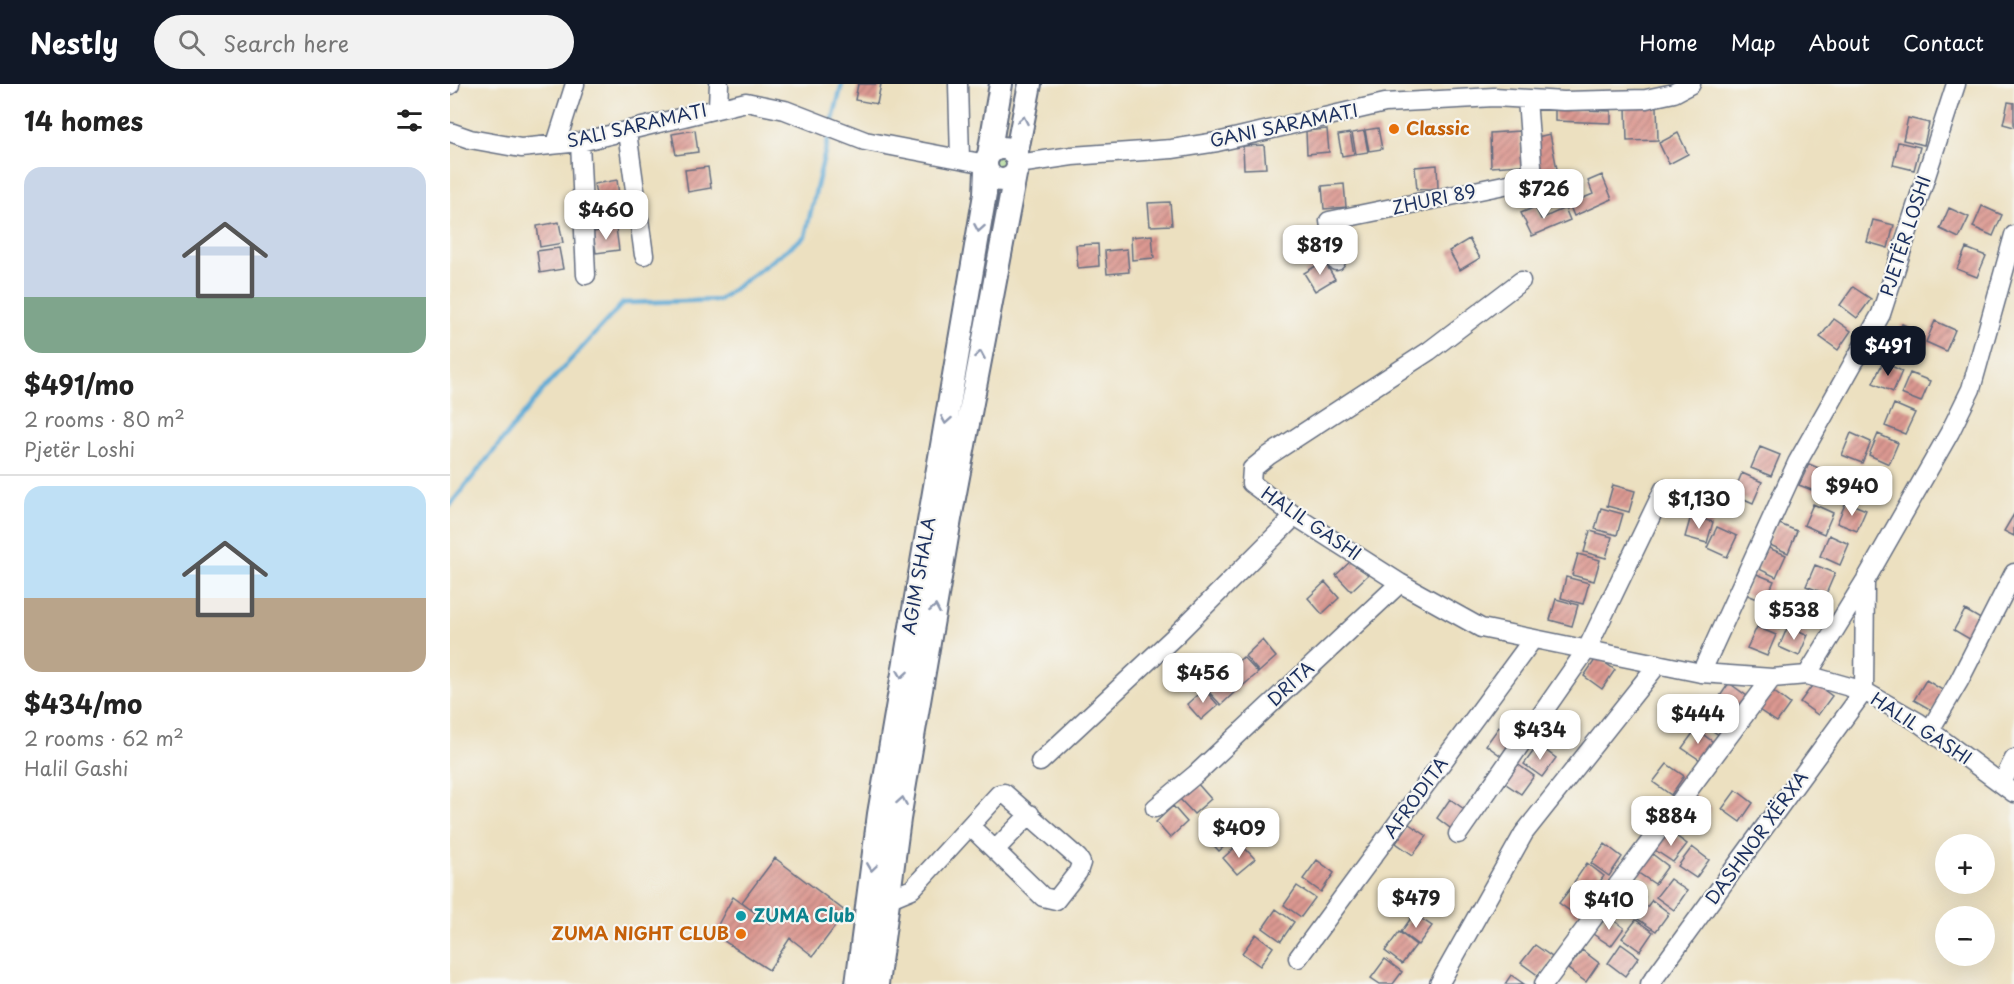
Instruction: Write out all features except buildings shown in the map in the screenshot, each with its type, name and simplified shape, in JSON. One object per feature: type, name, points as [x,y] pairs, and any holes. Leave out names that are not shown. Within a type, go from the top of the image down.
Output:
[{"type":"main road","name":"AGIM SHALA","points":[[857,984],[879,814],[985,194],[987,163],[1001,84]]},
{"type":"main road","name":"AGIM SHALA","points":[[877,984],[899,819],[950,519],[1030,84]]},
{"type":"main road","points":[[987,163],[998,180],[1009,180],[1016,165]]},
{"type":"street","points":[[556,144],[575,84]]},
{"type":"street","name":"SALI SARAMATI","points":[[718,106],[719,84]]},
{"type":"street","points":[[958,84],[960,159]]},
{"type":"street","name":"GANI SARAMATI","points":[[1016,165],[1072,156],[1172,149],[1217,142],[1385,103],[1480,91],[1527,99],[1599,92],[1646,99],[1674,93],[1690,84]]},
{"type":"street","name":"PJETËR LOSHI","points":[[1701,673],[1797,463],[1881,314],[1956,84]]},
{"type":"street","name":"ZHURI 89","points":[[1336,261],[1329,221],[1533,179],[1527,99]]},
{"type":"street","name":"SALI SARAMATI","points":[[450,132],[470,139],[521,148],[580,142],[627,132],[718,106],[746,102],[785,110],[876,144],[987,163]]},
{"type":"street","points":[[627,132],[644,255]]},
{"type":"street","points":[[580,142],[586,275]]},
{"type":"street","points":[[1807,675],[1865,580],[1950,432],[1971,389],[2014,236]]},
{"type":"street","name":"HALIL GASHI","points":[[1521,281],[1428,351],[1252,469],[1251,483],[1295,516],[1400,583],[1480,628],[1701,673],[1772,678],[1807,675],[1864,691],[1930,730],[2008,788],[2014,759]]},
{"type":"street","points":[[1458,834],[1587,649],[1664,489]]},
{"type":"street","points":[[1040,762],[1174,637],[1295,516]]},
{"type":"street","points":[[1930,730],[1959,681],[2014,573]]},
{"type":"street","points":[[1864,691],[1865,580]]},
{"type":"street","name":"DRITA","points":[[1155,808],[1196,774],[1400,583]]},
{"type":"street","name":"AFRODITA","points":[[1298,958],[1533,639]]},
{"type":"street","points":[[1439,984],[1524,833],[1658,664]]},
{"type":"street","points":[[1544,984],[1772,678]]},
{"type":"street","name":"DASHNOR XËRXA","points":[[1650,984],[1864,691]]},
{"type":"street","points":[[888,899],[912,889],[999,794],[1004,793],[1078,858],[1081,863],[1078,872],[1056,900],[1044,897],[970,826]]},
{"type":"street","points":[[995,850],[1030,814]]},
{"type":"green space","points":[[1002,153],[1010,156],[1013,164],[1010,172],[1002,175],[994,172],[991,164],[994,156]]},
{"type":"waterway","points":[[832,123],[842,84]]},
{"type":"waterway","points":[[450,505],[543,390],[623,303],[719,300],[805,236],[830,131]]},
{"type":"place","name":"Classic","points":[[1394,129]]},
{"type":"place","name":"ZUMA Club","points":[[741,916]]},
{"type":"place","name":"ZUMA NIGHT CLUB","points":[[741,934]]}]
